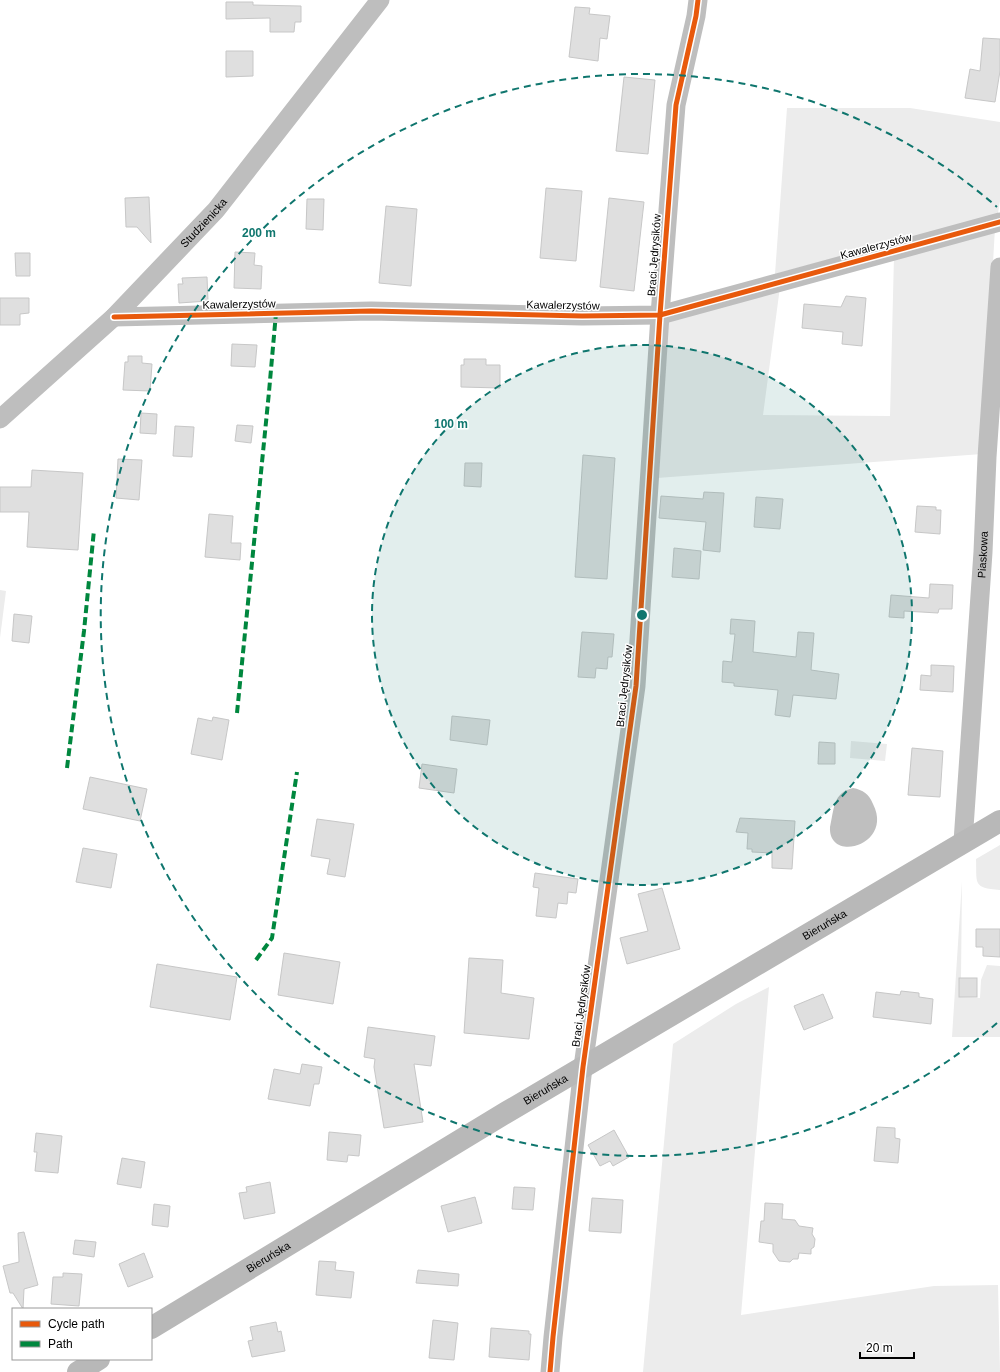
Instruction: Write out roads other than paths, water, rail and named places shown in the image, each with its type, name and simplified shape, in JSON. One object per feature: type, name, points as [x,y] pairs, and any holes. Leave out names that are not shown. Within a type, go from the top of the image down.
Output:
[{"type":"main road","name":"Bieruńska","points":[[152,1327],[583,1067],[1000,820]]},
{"type":"main road","points":[[78,1372],[97,1360]]},
{"type":"street","name":"Studzienicka","points":[[0,419],[114,317],[216,210],[380,0]]},
{"type":"street","name":"Braci Jędrysików","points":[[550,1372],[583,1067],[636,686],[660,315],[676,105],[696,16],[698,0]]},
{"type":"street","name":"Kawalerzystów","points":[[114,317],[371,311],[582,316],[660,315],[1000,222]]},
{"type":"street","name":"Piaskowa","points":[[962,842],[983,552],[987,457],[1000,267]]}]
